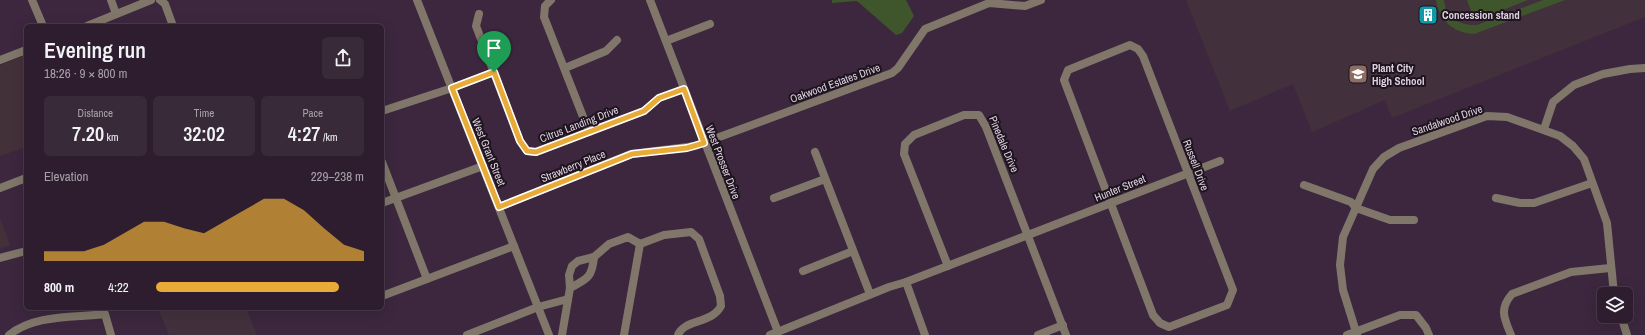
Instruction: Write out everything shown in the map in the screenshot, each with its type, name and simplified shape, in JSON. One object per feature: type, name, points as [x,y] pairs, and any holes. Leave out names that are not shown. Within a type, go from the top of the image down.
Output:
[{"type":"street","points":[[32,0],[41,24]]},
{"type":"street","points":[[111,0],[116,14]]},
{"type":"street","points":[[92,24],[151,0]]},
{"type":"street","points":[[160,0],[164,4],[172,24]]},
{"type":"street","name":"West Grant Street","points":[[417,0],[549,335]]},
{"type":"street","points":[[550,0],[545,6],[544,17],[589,132]]},
{"type":"street","name":"West Prosser Drive","points":[[650,0],[774,333]]},
{"type":"street","name":"Oakwood Estates Drive","points":[[704,143],[892,73],[898,68],[925,28],[989,4],[1023,3],[1041,0]]},
{"type":"street","name":"Citrus Landing Drive","points":[[478,14],[476,26],[520,141],[527,151],[536,152],[644,111],[659,98],[684,89]]},
{"type":"street","points":[[666,41],[710,24]]},
{"type":"street","points":[[565,68],[606,51],[617,40]]},
{"type":"street","name":"Russell Drive","points":[[1130,45],[1138,49],[1143,56],[1233,290],[1227,305],[1169,327],[1160,324],[1153,316],[1110,203],[1064,80],[1068,70],[1130,45]]},
{"type":"street","points":[[0,60],[24,51]]},
{"type":"street","points":[[1544,129],[1553,102],[1574,85],[1603,74],[1645,68]]},
{"type":"street","points":[[384,110],[452,88],[494,72]]},
{"type":"street","name":"Pinedale Drive","points":[[948,266],[904,154],[905,144],[914,135],[964,115],[980,114],[1066,335]]},
{"type":"street","name":"Sandalwood Drive","points":[[1356,333],[1343,290],[1340,265],[1344,237],[1373,169],[1384,157],[1399,148],[1487,116],[1507,117],[1560,136],[1573,146],[1584,159],[1607,222],[1613,287]]},
{"type":"street","name":"Strawberry Place","points":[[499,207],[632,154],[687,148],[704,143]]},
{"type":"street","points":[[815,152],[870,294]]},
{"type":"street","name":"Hunter Street","points":[[906,282],[1220,161]]},
{"type":"street","points":[[384,202],[483,166]]},
{"type":"street","points":[[384,167],[427,279]]},
{"type":"street","points":[[0,188],[24,179]]},
{"type":"street","points":[[774,198],[825,179]]},
{"type":"street","points":[[1496,198],[1520,203],[1534,203],[1592,183]]},
{"type":"street","points":[[1304,185],[1351,202],[1356,208],[1390,220],[1414,220]]},
{"type":"street","points":[[640,244],[664,235],[686,232],[691,232],[699,240],[720,296],[721,306],[715,315],[682,329],[678,335]]},
{"type":"street","points":[[562,335],[570,288],[569,275],[572,266],[578,261],[594,257],[609,244],[628,237],[640,244]]},
{"type":"street","points":[[624,335],[640,244]]},
{"type":"street","points":[[384,295],[514,246]]},
{"type":"street","points":[[803,271],[853,251]]},
{"type":"street","points":[[0,258],[24,252]]},
{"type":"street","points":[[570,288],[585,280],[592,272],[594,257]]},
{"type":"street","points":[[1512,335],[1503,311],[1505,302],[1512,294],[1571,272],[1610,268]]},
{"type":"street","points":[[774,333],[870,294],[906,282],[925,335]]},
{"type":"street","points":[[467,335],[538,307],[568,299]]},
{"type":"street","points":[[9,335],[16,329],[44,319],[104,311],[111,335]]},
{"type":"street","points":[[1347,335],[1356,333],[1400,315],[1416,315],[1426,328],[1429,335]]},
{"type":"street","points":[[1623,323],[1625,334]]},
{"type":"street","points":[[1038,335],[1063,325]]},
{"type":"shaded area","name":"Plant City High School","points":[[1186,0],[1645,0],[1645,17],[1392,118],[1385,100],[1312,132],[1293,84],[1230,111]]},
{"type":"shaded area","points":[[24,56],[24,148],[0,156],[0,65]]},
{"type":"shaded area","points":[[0,218],[10,245],[0,249]]},
{"type":"shaded area","points":[[159,310],[247,310],[257,335],[169,335]]},
{"type":"green space","points":[[832,0],[906,0],[914,16],[902,33],[896,35],[857,1],[832,3]]},
{"type":"green space","points":[[1436,0],[1444,0],[1447,12],[1455,20],[1465,24],[1477,25],[1543,0],[1565,0],[1474,34],[1460,31],[1448,24],[1440,14]]},
{"type":"green space","points":[[1467,0],[1528,0],[1475,21]]},
{"type":"place","name":"Concession stand","points":[[1428,15]]},
{"type":"place","name":"Plant City High School","points":[[1358,74]]},
{"type":"route","points":[[494,72],[520,141],[527,151],[536,152],[644,111],[659,98],[684,89],[704,143],[687,148],[647,154],[632,154],[499,207],[452,88],[494,72]]}]
